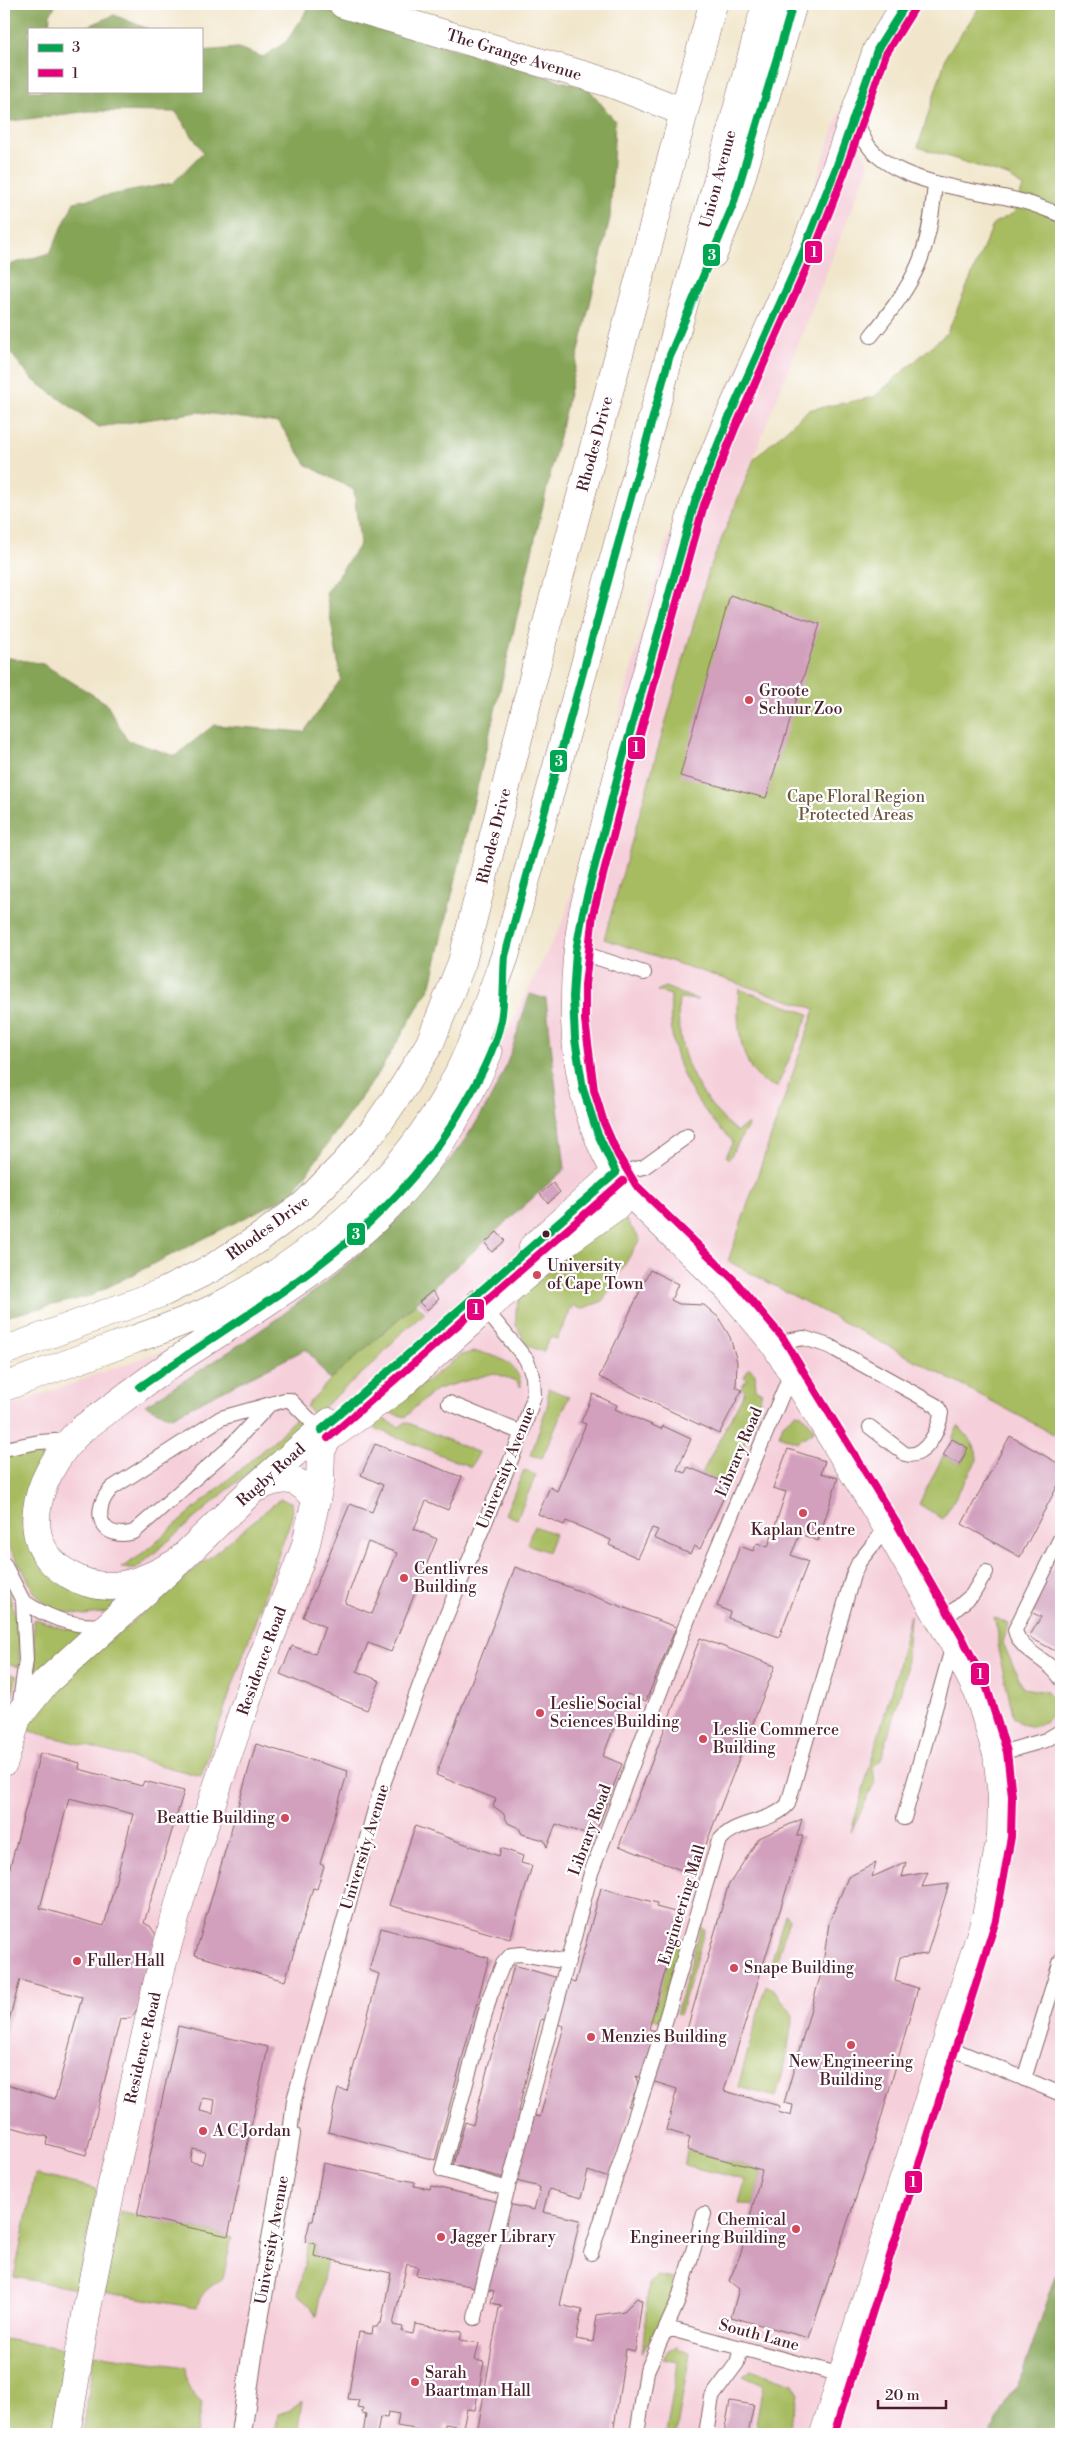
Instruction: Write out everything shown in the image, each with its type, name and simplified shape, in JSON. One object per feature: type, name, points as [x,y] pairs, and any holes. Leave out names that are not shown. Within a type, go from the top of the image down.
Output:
[{"type":"main road","name":"The Grange Avenue","points":[[343,4],[685,107]]},
{"type":"main road","points":[[685,107],[687,58],[696,4]]},
{"type":"main road","points":[[685,107],[713,4]]},
{"type":"main road","name":"Union Avenue","points":[[670,355],[766,4]]},
{"type":"main road","points":[[4,1387],[220,1306],[287,1266],[336,1228],[393,1170],[442,1102],[462,1065],[483,1017],[505,956],[670,355],[733,205],[793,4]]},
{"type":"main road","points":[[824,2434],[986,1917],[995,1878],[1000,1836],[1002,1796],[997,1754],[978,1692],[948,1631],[887,1527],[774,1343],[728,1288],[622,1182],[597,1132],[583,1089],[575,1039],[573,1006],[576,951],[583,912],[618,775],[685,531],[727,422],[803,252],[858,109],[877,50],[906,4]]},
{"type":"main road","name":"Rhodes Drive","points":[[4,1350],[164,1292],[212,1268],[259,1238],[304,1205],[344,1163],[386,1112],[430,1042],[462,962],[550,615],[685,107]]},
{"type":"main road","points":[[178,1562],[138,1582],[105,1586],[76,1579],[52,1563],[40,1543],[36,1520],[44,1479],[70,1440],[176,1361],[327,1260],[380,1214],[419,1170],[462,1107],[500,1026],[505,956]]},
{"type":"main road","name":"Rugby Road","points":[[4,1762],[17,1718],[46,1682],[178,1562],[252,1490],[324,1434],[622,1182]]},
{"type":"main road","name":"Rugby Road","points":[[316,1501],[324,1434]]},
{"type":"main road","points":[[252,1490],[277,1480],[292,1480],[308,1489],[316,1501]]},
{"type":"main road","name":"Residence Road","points":[[66,2434],[87,2310],[112,2184],[158,1980],[182,1893],[255,1677],[305,1548],[316,1501]]},
{"type":"street","name":"University Avenue","points":[[241,2434],[253,2349],[290,2134]]},
{"type":"lane","points":[[858,109],[859,128],[863,139],[881,159],[904,171],[935,183],[1019,200],[1061,214]]},
{"type":"lane","points":[[871,336],[896,305],[920,265],[930,234],[935,183]]},
{"type":"lane","points":[[576,951],[644,973]]},
{"type":"lane","points":[[622,1182],[687,1136]]},
{"type":"lane","points":[[622,1182],[644,1167]]},
{"type":"lane","name":"University Avenue","points":[[290,2134],[297,2091],[379,1796],[444,1622],[522,1433],[534,1396],[533,1376],[526,1359],[481,1303]]},
{"type":"lane","points":[[774,1343],[804,1338],[829,1346],[937,1406],[941,1413],[925,1449],[911,1456],[870,1427]]},
{"type":"lane","name":"Library Road","points":[[475,2318],[480,2289],[598,1855],[693,1606],[792,1371]]},
{"type":"lane","points":[[270,1404],[228,1450],[134,1532],[123,1535],[113,1534],[106,1530],[103,1523],[102,1504],[105,1495],[112,1488],[221,1418],[270,1404],[290,1400],[324,1434]]},
{"type":"lane","points":[[449,1403],[522,1433]]},
{"type":"lane","points":[[4,1449],[39,1442],[70,1440]]},
{"type":"lane","name":"Engineering Mall","points":[[591,2253],[660,2040],[718,1843],[727,1833],[778,1813],[788,1804],[854,1575],[859,1562],[887,1527]]},
{"type":"lane","points":[[1061,1537],[1015,1630],[1021,1644],[1053,1669],[1061,1679]]},
{"type":"lane","points":[[4,1564],[23,1601],[26,1660],[17,1718]]},
{"type":"lane","points":[[904,1818],[948,1631],[986,1572]]},
{"type":"lane","points":[[23,1601],[42,1614],[56,1620],[89,1626],[108,1625]]},
{"type":"lane","points":[[997,1754],[1046,1740],[1061,1732]]},
{"type":"lane","points":[[1046,1740],[1061,1740]]},
{"type":"lane","points":[[508,2189],[442,2170],[490,1996],[503,1964],[511,1955],[521,1954],[568,1962]]},
{"type":"lane","points":[[1024,2080],[1061,1960]]},
{"type":"lane","points":[[945,2046],[1061,2094]]},
{"type":"lane","points":[[637,2434],[646,2371],[667,2328],[687,2275],[704,2214]]},
{"type":"lane","name":"South Lane","points":[[667,2328],[842,2375]]},
{"type":"lane","points":[[706,2434],[712,2397],[737,2364],[742,2349]]},
{"type":"shaded area","name":"University of Cape Town","points":[[842,105],[869,165],[709,570],[604,938],[815,1009],[729,1261],[1061,1438],[1061,2434],[4,2434],[4,1408],[172,1347],[241,1333],[463,1119],[565,916],[660,562],[693,465],[793,248]]},
{"type":"green space","points":[[4,4],[57,4],[50,14],[49,28],[28,28],[28,92],[202,92],[202,51],[238,48],[263,57],[286,42],[310,6],[589,89],[615,121],[610,218],[431,985],[381,1069],[292,1194],[90,1296],[4,1317],[4,657],[43,664],[106,703],[127,740],[175,756],[214,725],[304,732],[341,679],[326,593],[360,544],[354,490],[307,465],[279,423],[198,412],[99,427],[32,379],[4,345],[4,274],[12,264],[50,253],[74,202],[173,183],[203,152],[176,112],[90,111],[4,122]]},
{"type":"green space","name":"Cape Floral Region Protected Areas","points":[[982,4],[1061,4],[1061,1438],[728,1261],[815,1009],[604,939],[709,570],[754,459],[808,410],[874,397],[947,333],[994,223],[1014,213],[1023,187],[1008,176],[918,147],[947,54]]},
{"type":"green space","points":[[114,15],[146,28],[84,28]]},
{"type":"green space","points":[[665,987],[698,1000],[679,998],[678,1018],[680,1037],[685,1055],[691,1072],[700,1088],[710,1104],[737,1132],[747,1124],[748,1126],[729,1159],[726,1156],[733,1142],[717,1125],[693,1093],[677,1058],[671,1018],[671,995],[657,991]]},
{"type":"green space","points":[[739,989],[809,1014],[777,1087],[765,1082],[748,1063],[740,1038]]},
{"type":"green space","points":[[530,994],[546,999],[565,1169],[330,1380],[306,1349],[170,1417],[145,1405],[294,1306],[343,1268],[389,1227],[430,1183],[467,1136],[502,1075]]},
{"type":"green space","points":[[619,1219],[626,1220],[640,1239],[603,1301],[581,1309],[573,1305],[557,1339],[550,1337],[543,1352],[527,1345],[516,1325],[516,1310],[520,1297],[535,1278]]},
{"type":"green space","points":[[416,1303],[425,1313],[399,1335],[373,1364],[314,1415],[306,1406],[330,1380]]},
{"type":"green space","points":[[474,1352],[490,1355],[505,1361],[516,1372],[520,1379],[521,1387],[516,1381],[494,1373],[437,1389],[406,1417],[386,1412],[461,1355]]},
{"type":"green space","points":[[749,1368],[755,1373],[756,1390],[762,1391],[754,1421],[732,1476],[728,1475],[724,1483],[702,1473],[745,1391],[741,1387],[747,1379],[744,1377]]},
{"type":"green space","points":[[548,1388],[569,1397],[542,1458],[531,1455],[548,1403]]},
{"type":"green space","points":[[796,1413],[802,1414],[815,1430],[797,1442],[779,1435],[783,1424]]},
{"type":"green space","points":[[297,1416],[305,1423],[137,1568],[121,1568],[138,1557],[279,1436]]},
{"type":"green space","points":[[380,1417],[399,1427],[406,1422],[479,1453],[471,1467],[374,1428]]},
{"type":"green space","points":[[958,1426],[974,1446],[977,1460],[943,1519],[919,1504],[943,1456],[961,1464],[968,1448],[952,1439]]},
{"type":"green space","points":[[40,1454],[43,1459],[28,1527],[119,1596],[108,1612],[84,1615],[57,1610],[44,1603],[34,1592],[22,1568],[4,1540],[4,1456]]},
{"type":"green space","points":[[524,1470],[536,1475],[517,1519],[505,1514]]},
{"type":"green space","points":[[280,1499],[291,1502],[292,1516],[201,1776],[22,1729],[49,1691]]},
{"type":"green space","points":[[534,1526],[555,1534],[548,1552],[527,1544]]},
{"type":"green space","points":[[4,1582],[17,1623],[19,1667],[4,1662]]},
{"type":"green space","points":[[910,1615],[906,1673],[881,1760],[873,1768],[875,1782],[851,1832],[896,1674]]},
{"type":"green space","points":[[994,1617],[1008,1624],[1003,1643],[1023,1688],[1047,1692],[1052,1700],[1051,1715],[1040,1725],[1023,1724],[1014,1718],[998,1650],[998,1633]]},
{"type":"green space","points":[[36,1619],[61,1628],[86,1631],[38,1672],[36,1669],[33,1620]]},
{"type":"green space","points":[[4,1672],[17,1676],[4,1723]]},
{"type":"green space","points":[[785,1914],[789,1919],[776,1963],[771,1963]]},
{"type":"green space","points":[[680,1919],[680,1945],[660,2021],[651,2018]]},
{"type":"green space","points":[[701,1927],[705,1929],[680,2015],[676,2013]]},
{"type":"green space","points":[[766,1985],[776,1992],[793,2015],[786,2060],[776,2097],[738,2087]]},
{"type":"green space","points":[[687,2150],[762,2170],[753,2206],[739,2203],[745,2180],[684,2165]]},
{"type":"green space","points":[[35,2174],[97,2189],[77,2289],[14,2277]]},
{"type":"green space","points":[[120,2211],[232,2237],[223,2278],[203,2294],[197,2308],[104,2292]]},
{"type":"green space","points":[[309,2242],[316,2244],[314,2256],[327,2259],[316,2317],[311,2306],[298,2294]]},
{"type":"green space","points":[[1061,2261],[1061,2434],[990,2434],[1023,2372]]},
{"type":"green space","points":[[657,2276],[674,2279],[669,2309],[642,2353],[649,2283]]},
{"type":"green space","points":[[4,2339],[67,2349],[54,2434],[4,2434]]},
{"type":"green space","points":[[677,2346],[677,2349],[690,2353],[676,2434],[666,2434],[678,2362],[663,2359],[669,2349]]},
{"type":"green space","points":[[94,2354],[186,2367],[186,2378],[189,2387],[202,2403],[197,2434],[83,2433]]},
{"type":"green space","points":[[752,2370],[793,2384],[799,2394],[786,2434],[754,2434],[763,2385],[743,2376]]},
{"type":"green space","points":[[302,2401],[297,2434],[275,2434],[278,2414],[291,2410]]},
{"type":"building","name":"Groote Schuur Zoo","points":[[730,595],[820,624],[766,798],[680,776]]},
{"type":"building","points":[[553,1183],[560,1192],[548,1203],[540,1194]]},
{"type":"building","points":[[497,1232],[505,1241],[492,1252],[485,1243]]},
{"type":"building","points":[[650,1270],[678,1284],[671,1300],[679,1304],[704,1305],[718,1317],[730,1337],[737,1362],[736,1387],[742,1390],[719,1434],[599,1377]]},
{"type":"building","points":[[432,1291],[439,1299],[427,1310],[419,1302]]},
{"type":"building","points":[[593,1394],[617,1405],[615,1409],[661,1429],[663,1426],[691,1439],[677,1470],[685,1473],[688,1467],[724,1482],[720,1489],[726,1492],[700,1549],[694,1546],[690,1554],[654,1538],[658,1530],[652,1528],[638,1558],[609,1545],[611,1540],[566,1521],[564,1525],[538,1514],[550,1487],[557,1491],[586,1424],[581,1422]]},
{"type":"building","points":[[1010,1436],[1061,1465],[1061,1485],[1059,1483],[1020,1557],[962,1524]]},
{"type":"building","points":[[952,1439],[968,1448],[960,1464],[943,1456]]},
{"type":"building","name":"Centlivres Building","points":[[375,1444],[462,1477],[448,1510],[426,1501],[414,1529],[437,1539],[391,1652],[368,1643],[357,1671],[380,1681],[367,1710],[280,1674],[292,1646],[315,1654],[325,1627],[303,1617],[350,1504],[372,1512],[383,1485],[361,1475]],"holes":[[[368,1542],[397,1553],[372,1614],[345,1603]]]},
{"type":"building","points":[[788,1449],[825,1461],[821,1473],[838,1478],[818,1541],[800,1534],[791,1555],[808,1562],[779,1637],[728,1618],[730,1612],[717,1606],[740,1546],[753,1551],[757,1543],[768,1547],[786,1492],[773,1488]]},
{"type":"building","points":[[1061,1552],[1061,1650],[1059,1653],[1029,1637],[1041,1617],[1029,1611]]},
{"type":"building","name":"Leslie Social Sciences Building","points":[[515,1567],[676,1627],[646,1701],[627,1694],[603,1756],[622,1764],[594,1837],[556,1824],[547,1847],[544,1840],[522,1834],[519,1828],[508,1823],[503,1813],[493,1806],[496,1799],[436,1775]]},
{"type":"building","name":"Leslie Commerce Building","points":[[700,1638],[775,1666],[694,1875],[619,1846]]},
{"type":"building","name":"Beattie Building","points":[[256,1744],[348,1771],[320,1864],[324,1866],[317,1889],[313,1888],[285,1981],[195,1955]]},
{"type":"building","name":"Fuller Hall","points":[[40,1753],[80,1763],[79,1769],[142,1786],[144,1781],[184,1791],[144,1923],[150,1926],[156,1935],[137,2009],[131,2018],[120,2019],[86,2155],[46,2144],[48,2137],[4,2125],[4,2084],[55,2099],[82,1997],[20,1980],[4,2039],[4,1890]],"holes":[[[69,1798],[133,1814],[104,1926],[40,1908]]]},
{"type":"building","points":[[802,1819],[797,1836],[803,1836],[724,2091],[780,2106],[778,2112],[791,2116],[793,2105],[784,2103],[822,1970],[829,1923],[848,1877],[876,1863],[872,1877],[906,1862],[902,1877],[928,1872],[922,1887],[949,1884],[927,1954],[900,1957],[895,1981],[918,1988],[875,2140],[809,2338],[731,2317],[739,2289],[729,2281],[741,2253],[762,2170],[687,2150],[690,2137],[666,2130],[677,2089],[636,2076],[638,2086],[628,2106],[632,2107],[609,2178],[588,2171],[581,2198],[549,2189],[543,2212],[580,2220],[560,2305],[582,2310],[576,2339],[593,2342],[597,2315],[624,2311],[637,2298],[642,2301],[635,2351],[626,2349],[613,2434],[477,2434],[501,2305],[491,2303],[494,2291],[416,2275],[418,2267],[407,2264],[393,2325],[403,2327],[402,2332],[413,2334],[415,2324],[462,2332],[460,2340],[479,2343],[475,2360],[484,2362],[475,2410],[467,2409],[463,2427],[445,2424],[444,2434],[397,2426],[399,2414],[388,2412],[387,2418],[380,2417],[377,2434],[363,2434],[366,2414],[362,2413],[363,2408],[357,2407],[359,2400],[348,2399],[359,2332],[372,2334],[373,2327],[377,2327],[381,2323],[391,2273],[314,2256],[316,2244],[305,2242],[310,2221],[313,2221],[323,2163],[415,2182],[414,2186],[430,2189],[431,2186],[534,2210],[540,2187],[453,2165],[465,2122],[473,2125],[514,1965],[575,1983],[601,1888],[657,1903],[656,1907],[675,1912],[680,1919],[649,2029],[684,2040],[728,1886],[759,1838]],"holes":[[[541,2019],[564,2026],[540,2117],[518,2111]]]},
{"type":"building","points":[[415,1826],[499,1856],[501,1848],[523,1856],[521,1863],[532,1866],[510,1939],[389,1905]]},
{"type":"building","points":[[381,1928],[489,1958],[435,2160],[328,2132],[338,2089],[347,2091],[379,1974],[369,1970]]},
{"type":"building","name":"A C Jordan","points":[[178,2026],[268,2047],[228,2236],[137,2216]],"holes":[[[203,2098],[215,2100],[213,2114],[200,2111]],[[193,2149],[205,2152],[202,2164],[190,2162]]]},
{"type":"building","points":[[730,2401],[754,2405],[748,2434],[724,2434]]},
{"type":"transit line","name":"3","points":[[140,1387],[276,1296],[358,1232],[396,1196],[431,1155],[463,1107],[485,1065],[495,1043],[501,1020],[505,956],[670,355],[733,205],[793,4]]},
{"type":"transit line","name":"3","points":[[321,1430],[616,1173],[597,1132],[583,1089],[575,1039],[573,997],[576,951],[583,912],[618,775],[695,502],[727,422],[803,252],[836,168],[877,50],[906,4]]},
{"type":"transit line","name":"1","points":[[834,2434],[996,1920],[1011,1837],[1012,1796],[1007,1752],[987,1688],[962,1637],[896,1522],[783,1338],[735,1281],[636,1185],[618,1155],[604,1123],[594,1090],[585,1020],[585,985],[593,914],[628,778],[704,505],[736,426],[812,256],[845,171],[886,54],[914,9]]},
{"type":"transit line","name":"1","points":[[328,1438],[623,1181]]},
{"type":"place","name":"Groote Schuur Zoo","points":[[749,700]]},
{"type":"place","name":"University of Cape Town","points":[[537,1275]]},
{"type":"place","name":"Kaplan Centre","points":[[803,1513]]},
{"type":"place","name":"Centlivres Building","points":[[404,1578]]},
{"type":"place","name":"Leslie Social Sciences Building","points":[[540,1713]]},
{"type":"place","name":"Leslie Commerce Building","points":[[703,1739]]},
{"type":"place","name":"Beattie Building","points":[[285,1818]]},
{"type":"place","name":"Fuller Hall","points":[[77,1961]]},
{"type":"place","name":"Snape Building","points":[[734,1968]]},
{"type":"place","name":"Menzies Building","points":[[591,2037]]},
{"type":"place","name":"New Engineering Building","points":[[851,2045]]},
{"type":"place","name":"A C Jordan","points":[[203,2131]]},
{"type":"place","name":"Chemical Engineering Building","points":[[796,2229]]},
{"type":"place","name":"Jagger Library","points":[[441,2237]]},
{"type":"place","name":"Sarah Baartman Hall","points":[[415,2382]]}]
